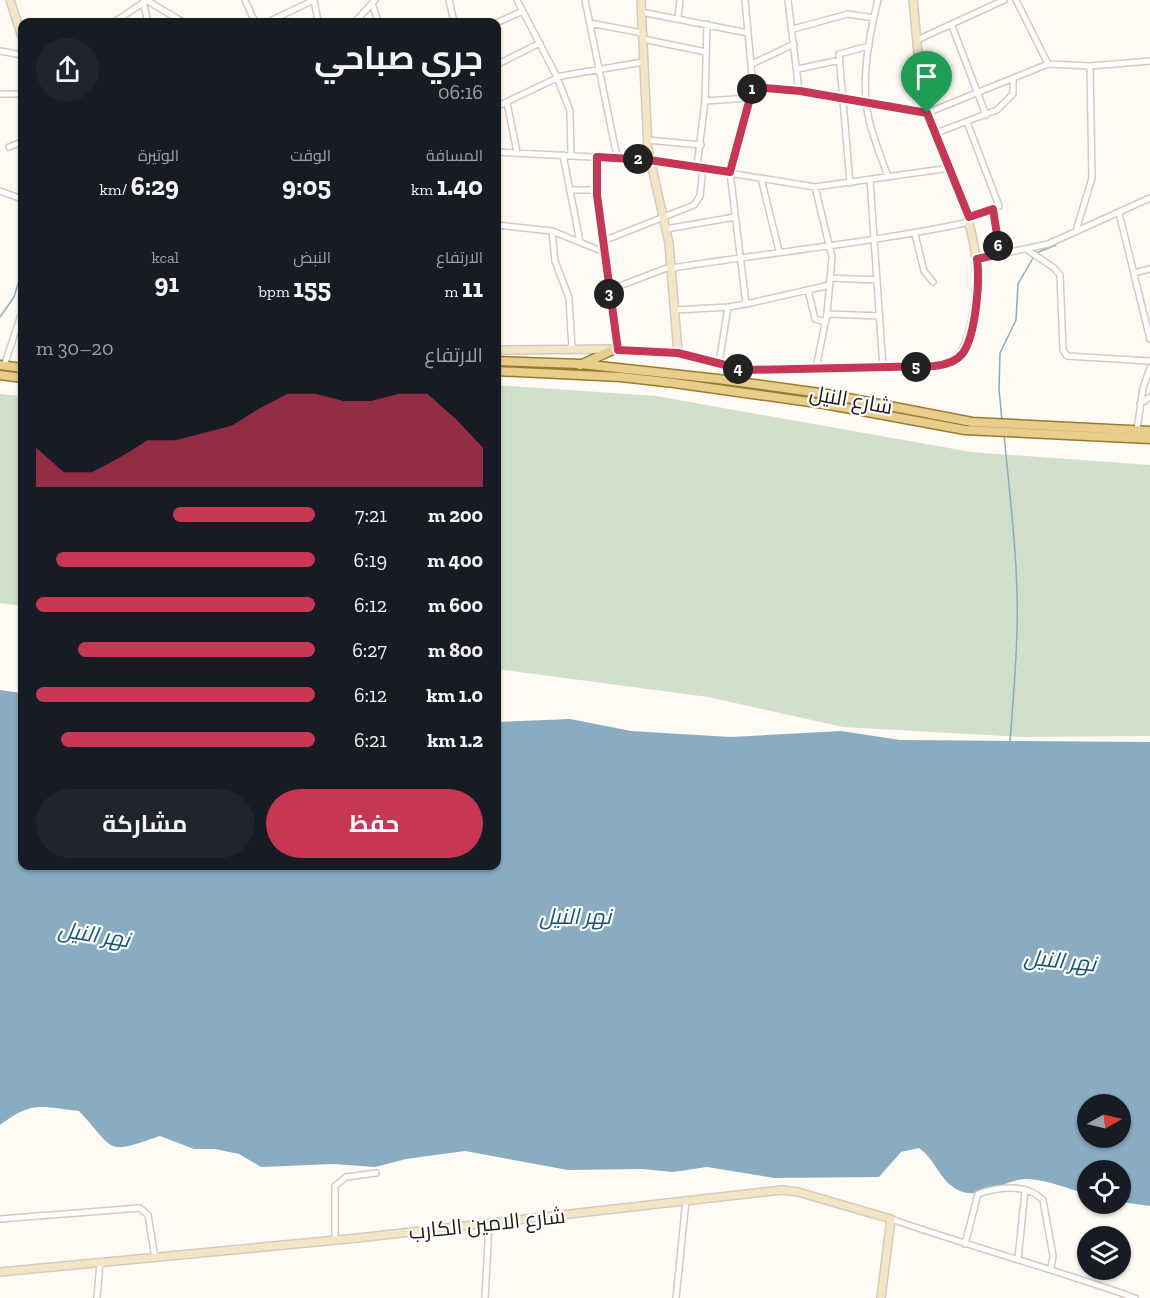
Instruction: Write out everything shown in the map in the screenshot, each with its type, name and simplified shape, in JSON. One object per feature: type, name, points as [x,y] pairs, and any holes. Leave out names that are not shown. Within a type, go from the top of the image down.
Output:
[{"type":"main road","points":[[564,374],[616,349]]},
{"type":"main road","name":"شارع النيل","points":[[501,361],[581,364],[827,394],[990,427]]},
{"type":"main road","points":[[2,366],[18,368]]},
{"type":"main road","name":"شارع النيل","points":[[501,371],[674,383],[824,404],[949,428],[990,427]]},
{"type":"main road","points":[[0,375],[18,377]]},
{"type":"main road","points":[[990,427],[1150,431]]},
{"type":"main road","points":[[1016,428],[1150,439]]},
{"type":"street","points":[[10,0],[18,25]]},
{"type":"street","points":[[245,0],[253,18]]},
{"type":"street","points":[[276,18],[314,0],[317,18]]},
{"type":"street","points":[[449,0],[453,18]]},
{"type":"street","points":[[518,0],[557,78],[571,114],[571,155]]},
{"type":"street","points":[[585,0],[617,157]]},
{"type":"street","points":[[641,0],[649,160],[666,229],[672,267],[678,353]]},
{"type":"street","points":[[678,17],[680,0]]},
{"type":"street","points":[[745,0],[753,87],[730,172],[746,304]]},
{"type":"street","points":[[788,0],[800,91]]},
{"type":"street","points":[[878,0],[869,46],[867,102],[869,118],[888,177]]},
{"type":"street","points":[[501,350],[616,349],[678,353],[745,370],[943,365],[962,354],[978,295],[977,259],[969,220],[927,113],[913,0]]},
{"type":"street","points":[[917,40],[1005,0]]},
{"type":"street","points":[[1016,0],[1048,64]]},
{"type":"street","points":[[120,18],[144,1]]},
{"type":"street","points":[[144,1],[147,18]]},
{"type":"street","points":[[144,1],[176,18]]},
{"type":"street","points":[[359,18],[374,2]]},
{"type":"street","points":[[374,2],[377,18]]},
{"type":"street","points":[[501,21],[523,11]]},
{"type":"street","points":[[641,12],[678,17],[748,33]]},
{"type":"street","points":[[793,28],[848,14],[873,18]]},
{"type":"street","points":[[590,23],[706,52]]},
{"type":"street","points":[[603,240],[685,209],[697,201],[705,101],[707,24]]},
{"type":"street","points":[[952,26],[986,115]]},
{"type":"street","points":[[501,62],[540,43]]},
{"type":"street","points":[[752,64],[794,44]]},
{"type":"street","points":[[850,183],[845,98],[840,60],[842,51],[869,46]]},
{"type":"street","points":[[0,51],[18,54]]},
{"type":"street","points":[[798,69],[840,60]]},
{"type":"street","points":[[753,87],[800,91],[927,113],[977,95],[1048,64],[1090,66],[1150,61]]},
{"type":"street","points":[[501,105],[557,78],[643,62]]},
{"type":"street","points":[[1076,231],[1092,178],[1090,66]]},
{"type":"street","points":[[936,134],[997,110],[1013,94],[1013,79]]},
{"type":"street","points":[[0,94],[18,94]]},
{"type":"street","points":[[705,101],[751,98]]},
{"type":"street","points":[[507,103],[517,152]]},
{"type":"street","points":[[609,290],[672,267],[915,234],[969,220],[993,209],[999,206],[967,122]]},
{"type":"street","points":[[647,140],[701,145]]},
{"type":"street","points":[[9,147],[18,144]]},
{"type":"street","points":[[501,152],[649,160],[814,187],[950,168]]},
{"type":"street","points":[[563,155],[580,242]]},
{"type":"street","points":[[597,157],[596,190],[616,349]]},
{"type":"street","points":[[761,178],[779,251]]},
{"type":"street","points":[[870,180],[882,368]]},
{"type":"street","points":[[814,187],[830,244],[830,285],[816,368]]},
{"type":"street","points":[[570,190],[596,190]]},
{"type":"street","points":[[0,191],[18,198]]},
{"type":"street","points":[[977,259],[1048,244],[1150,198]]},
{"type":"street","points":[[993,209],[1000,254]]},
{"type":"street","points":[[1119,213],[1150,339]]},
{"type":"street","points":[[666,229],[735,217]]},
{"type":"street","points":[[501,226],[552,231],[604,252]]},
{"type":"street","points":[[552,231],[555,261],[569,298],[572,349]]},
{"type":"street","points":[[915,234],[924,271],[933,282]]},
{"type":"street","points":[[1026,249],[1060,274],[1063,350],[1066,356],[1150,361]]},
{"type":"street","points":[[1134,273],[1150,269]]},
{"type":"street","points":[[830,278],[877,280]]},
{"type":"street","points":[[676,310],[728,307],[830,285]]},
{"type":"street","points":[[808,290],[814,320],[825,322]]},
{"type":"street","points":[[719,363],[728,307]]},
{"type":"street","points":[[826,314],[880,316]]},
{"type":"street","points":[[2,366],[18,323]]},
{"type":"street","points":[[1137,430],[1140,404],[1150,368]]},
{"type":"street","points":[[1140,404],[1150,397]]},
{"type":"street","points":[[335,1240],[335,1186],[346,1177],[376,1173]]},
{"type":"street","points":[[964,1244],[978,1194],[1008,1187],[1025,1191],[1043,1200],[1053,1256],[1051,1268]]},
{"type":"street","name":"شارع الامين الكارب","points":[[0,1272],[335,1240],[686,1200],[792,1191],[891,1219]]},
{"type":"street","points":[[1018,1259],[1025,1191]]},
{"type":"street","points":[[676,1298],[686,1200]]},
{"type":"street","points":[[0,1219],[140,1208],[148,1215],[155,1258]]},
{"type":"street","points":[[881,1298],[891,1219],[964,1244],[1051,1268],[1135,1298]]},
{"type":"street","points":[[485,1298],[489,1224]]},
{"type":"street","points":[[97,1298],[100,1262]]},
{"type":"green space","points":[[501,385],[656,396],[971,452],[1150,465],[1150,736],[1022,737],[843,727],[708,697],[501,670]]},
{"type":"green space","points":[[0,394],[18,396],[18,605],[0,603]]},
{"type":"water","name":"نهر النيل","points":[[0,690],[18,692],[18,870],[501,870],[501,722],[570,719],[631,731],[731,737],[841,731],[900,740],[1150,742],[1150,1206],[1131,1203],[1131,1160],[1077,1160],[1077,1191],[1028,1179],[974,1193],[965,1193],[950,1185],[919,1148],[901,1152],[879,1177],[774,1178],[707,1167],[673,1172],[642,1169],[568,1170],[465,1151],[406,1159],[375,1167],[333,1164],[261,1167],[239,1154],[215,1149],[194,1149],[160,1136],[129,1146],[113,1146],[79,1111],[38,1107],[21,1112],[0,1125]]},
{"type":"waterway","points":[[1036,253],[1056,245]]},
{"type":"waterway","points":[[1002,421],[999,389],[1000,353],[1016,320],[1018,284],[1033,258]]},
{"type":"waterway","points":[[0,317],[14,297],[18,284]]},
{"type":"waterway","points":[[1004,434],[1017,582],[1016,659],[1010,741]]},
{"type":"route","points":[[753,87],[800,91],[927,113],[969,217],[993,209],[1000,254],[977,259],[979,283],[976,306],[967,344],[959,357],[947,364],[918,367],[745,370],[678,353],[618,350],[597,195],[597,157],[649,160],[730,172],[753,87]]}]
